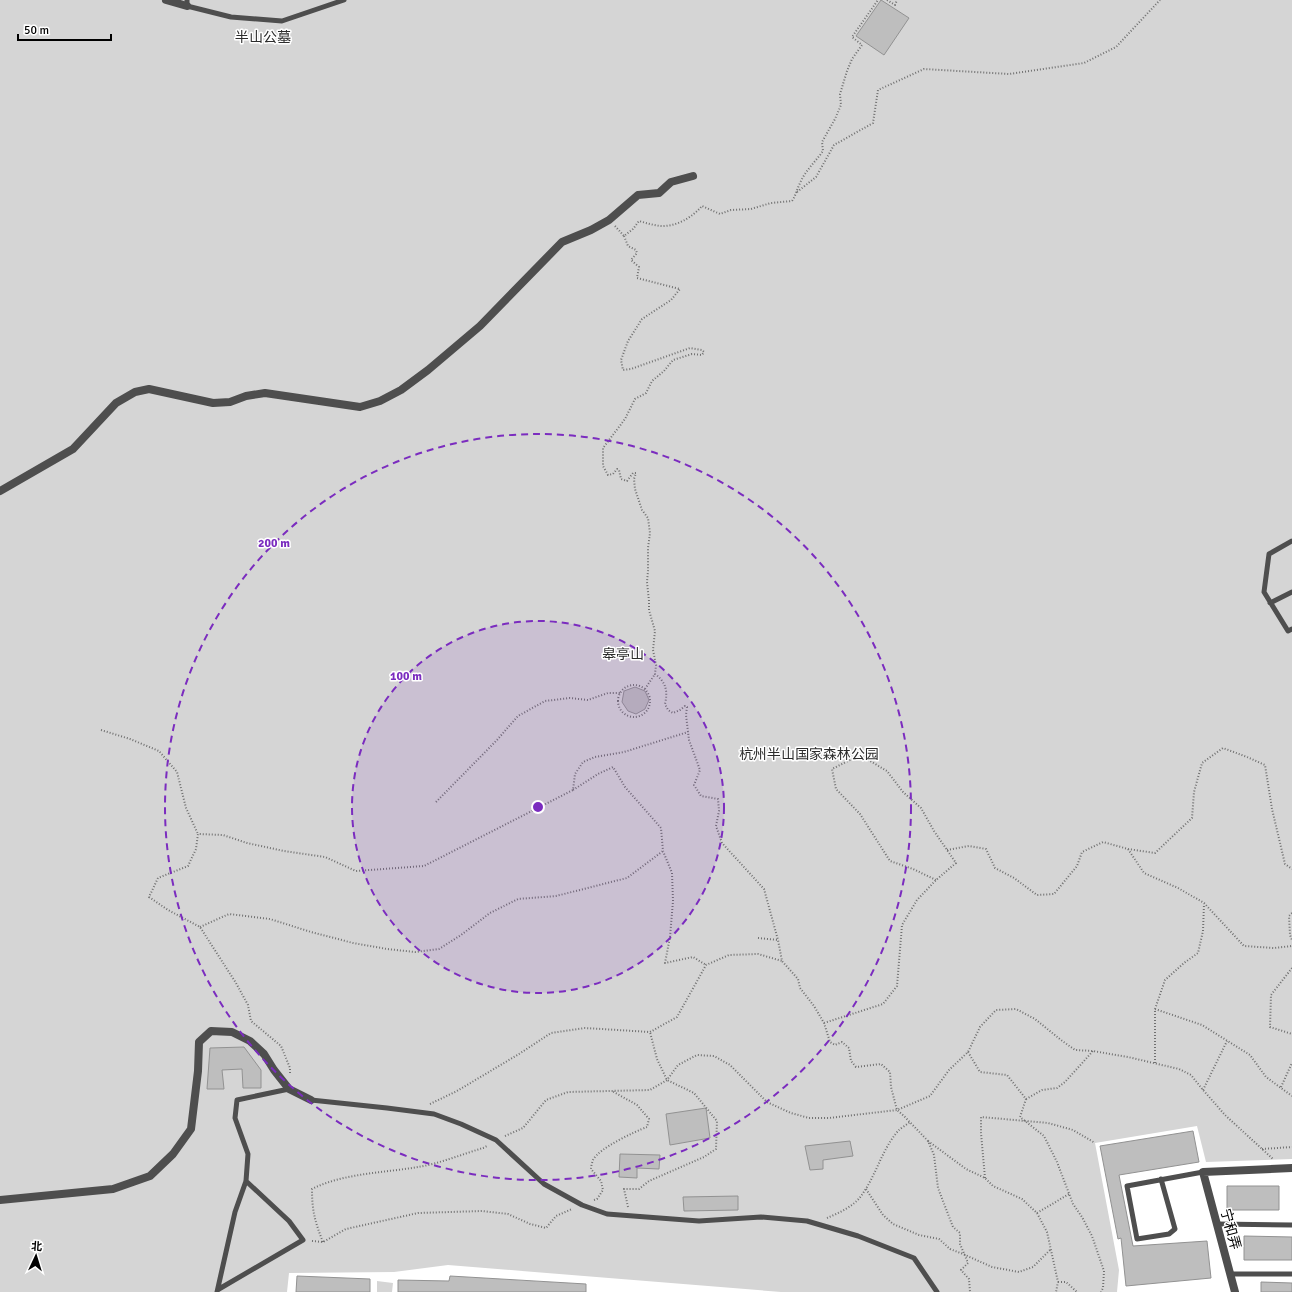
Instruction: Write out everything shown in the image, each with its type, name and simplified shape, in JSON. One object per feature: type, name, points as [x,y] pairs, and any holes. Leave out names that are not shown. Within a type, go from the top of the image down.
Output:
[{"type":"street","points":[[166,0],[187,3]]},
{"type":"street","points":[[0,491],[72,450],[116,403],[135,392],[149,389],[213,403],[230,402],[246,396],[265,393],[360,407],[380,401],[401,390],[412,382],[480,326],[562,242],[591,230],[609,220],[638,195],[659,193],[671,182],[693,176]]},
{"type":"street","points":[[0,1200],[113,1189],[150,1176],[173,1154],[191,1129],[198,1071],[199,1042],[211,1031],[232,1032],[250,1041],[264,1054],[274,1070],[289,1088],[311,1100]]},
{"type":"street","points":[[1203,1172],[1292,1168]]},
{"type":"street","name":"宁和弄","points":[[1203,1172],[1235,1292]]},
{"type":"lane","points":[[187,3],[231,17],[282,21],[344,0]]},
{"type":"lane","points":[[1292,541],[1269,554],[1264,592],[1288,631],[1292,629]]},
{"type":"lane","points":[[1270,603],[1292,592]]},
{"type":"lane","points":[[218,1291],[235,1212],[246,1181],[248,1154],[235,1118],[236,1100],[289,1088]]},
{"type":"lane","points":[[311,1100],[434,1114],[447,1119],[496,1140],[544,1184],[582,1205],[607,1214],[699,1221],[761,1217],[807,1221],[858,1236],[914,1258],[937,1292]]},
{"type":"lane","points":[[1161,1179],[1175,1229],[1169,1234],[1137,1239],[1127,1186],[1161,1179],[1203,1172]]},
{"type":"lane","points":[[218,1291],[302,1240],[290,1221],[246,1181]]},
{"type":"lane","points":[[1217,1224],[1292,1225]]},
{"type":"lane","points":[[1230,1274],[1292,1274]]},
{"type":"path","points":[[624,236],[633,229],[639,221],[662,226],[677,224],[687,219],[702,206],[720,214],[731,210],[752,209],[771,203],[792,201],[805,174],[823,151],[822,142],[841,105],[840,94],[847,71],[852,59],[862,44],[852,37],[878,0]]},
{"type":"path","points":[[887,0],[894,5],[897,0]]},
{"type":"path","points":[[797,192],[816,177],[834,145],[873,123],[878,90],[924,69],[1009,74],[1084,63],[1116,47],[1160,0]]},
{"type":"path","points":[[609,220],[624,236],[628,246],[636,250],[637,253],[631,260],[639,267],[637,278],[680,289],[670,300],[642,319],[628,341],[621,360],[623,370],[631,369],[690,348],[702,350],[704,352],[702,355],[692,354],[673,360],[664,371],[652,381],[646,394],[635,399],[625,419],[603,448],[603,466],[608,475],[613,474],[616,469],[619,470],[621,479],[627,481],[633,473],[636,473],[634,479],[635,490],[642,510],[648,518],[650,533],[646,582],[649,610],[655,631],[653,650],[656,664],[656,674],[645,689]]},
{"type":"path","points":[[656,674],[662,679],[667,694],[665,704],[668,710],[673,713],[685,706],[687,707],[686,715],[689,740],[700,770],[694,785],[702,796],[718,799],[719,811],[716,826],[722,843],[764,889],[778,940],[782,961],[798,979],[800,988],[824,1022],[830,1042],[835,1045],[842,1042],[849,1048],[851,1061],[856,1067],[881,1064],[890,1072],[891,1087],[896,1110],[928,1141],[966,1169],[985,1178],[993,1186],[1022,1200],[1037,1213],[1047,1232],[1058,1282],[1056,1292]]},
{"type":"path","points":[[634,684],[645,689],[650,696],[650,706],[647,711],[639,717],[628,716],[620,709],[618,704],[620,693],[624,688],[634,684]]},
{"type":"path","points":[[436,802],[497,740],[518,716],[546,700],[570,698],[588,700],[608,693],[620,693]]},
{"type":"path","points":[[101,730],[130,739],[159,751],[177,772],[186,808],[198,834],[196,849],[188,866],[158,878],[149,897],[168,910],[200,928],[242,994],[248,1005],[251,1021],[281,1046],[290,1068],[289,1088]]},
{"type":"path","points":[[573,790],[574,774],[583,762],[594,757],[624,752],[688,732]]},
{"type":"path","points":[[946,850],[969,846],[986,849],[995,868],[1014,878],[1037,895],[1054,894],[1077,866],[1082,852],[1103,842],[1128,849],[1155,853],[1192,818],[1194,792],[1202,763],[1223,748],[1265,765],[1272,809],[1285,864],[1292,869]]},
{"type":"path","points":[[824,1022],[883,1004],[897,986],[902,925],[917,900],[936,880],[956,863],[946,850],[921,808],[903,792],[887,771],[860,755],[832,769],[836,790],[860,814],[890,860],[936,880]]},
{"type":"path","points":[[198,834],[223,835],[262,846],[324,857],[356,871],[424,866],[573,790],[598,774],[613,767],[625,787],[661,828],[663,851],[672,873],[673,894],[670,937],[665,962],[693,957],[706,965]]},
{"type":"path","points":[[1128,849],[1144,873],[1178,888],[1204,903],[1244,946],[1274,948],[1292,946]]},
{"type":"path","points":[[200,928],[229,914],[270,919],[353,943],[380,948],[415,952],[439,949],[461,935],[490,913],[518,899],[556,896],[627,878],[663,851]]},
{"type":"path","points":[[1155,1063],[1155,1009],[1165,980],[1198,953],[1203,931],[1204,903]]},
{"type":"path","points":[[1292,913],[1289,916],[1290,934],[1292,940]]},
{"type":"path","points":[[758,938],[778,940]]},
{"type":"path","points":[[416,1112],[457,1091],[551,1033],[585,1028],[650,1032],[677,1017],[706,965],[729,955],[758,954],[782,961]]},
{"type":"path","points":[[1292,968],[1271,995],[1270,1027],[1292,1034]]},
{"type":"path","points":[[324,1242],[315,1222],[312,1204],[312,1189],[326,1183],[380,1172],[419,1167],[483,1148],[496,1140],[523,1128],[546,1100],[568,1092],[650,1090],[667,1080],[678,1065],[697,1055],[714,1056],[730,1065],[767,1102],[809,1118],[829,1118],[896,1110],[930,1096],[949,1070],[968,1052],[980,1027],[996,1010],[1016,1009],[1036,1020],[1075,1050],[1093,1051],[1155,1063],[1179,1069],[1191,1074],[1225,1115],[1282,1169]]},
{"type":"path","points":[[1155,1009],[1202,1025],[1250,1055],[1266,1077],[1292,1096]]},
{"type":"path","points":[[630,1216],[624,1189],[639,1189],[649,1181],[704,1157],[716,1149],[717,1121],[694,1093],[667,1080],[657,1059],[650,1032]]},
{"type":"path","points":[[1203,1090],[1227,1041]]},
{"type":"path","points":[[1093,1051],[1065,1082],[1057,1088],[1042,1090],[1026,1099],[1020,1117],[1044,1136],[1057,1162],[1073,1204],[1092,1236],[1104,1271],[1103,1288],[1101,1292]]},
{"type":"path","points":[[968,1052],[980,1072],[1008,1075],[1026,1099]]},
{"type":"path","points":[[1281,1087],[1292,1063]]},
{"type":"path","points":[[302,1240],[324,1242],[346,1229],[418,1212],[482,1211],[508,1214],[530,1224],[546,1228],[556,1216],[597,1199],[603,1190],[601,1181],[590,1169],[593,1159],[608,1146],[633,1132],[647,1127],[649,1120],[637,1105],[612,1091]]},
{"type":"path","points":[[985,1178],[981,1117],[1048,1123],[1073,1130],[1095,1143]]},
{"type":"path","points":[[815,1223],[840,1213],[860,1198],[871,1182],[883,1153],[898,1131],[910,1122]]},
{"type":"path","points":[[928,1141],[934,1154],[938,1188],[952,1227],[960,1233],[960,1244],[968,1263],[961,1270],[969,1279],[970,1292]]},
{"type":"path","points":[[1262,1149],[1292,1147]]},
{"type":"path","points":[[866,1189],[883,1215],[892,1224],[919,1235],[939,1239],[950,1249],[992,1267],[1019,1272],[1033,1267],[1050,1250]]},
{"type":"path","points":[[1037,1213],[1069,1194]]},
{"type":"path","points":[[1058,1282],[1066,1282],[1077,1292]]},
{"type":"green space","name":"皋亭山","points":[[0,0],[1292,0],[1292,1159],[1206,1162],[1197,1126],[1095,1143],[1119,1270],[1117,1292],[781,1292],[448,1265],[394,1272],[289,1273],[287,1292],[0,1292]]},
{"type":"green space","points":[[377,1281],[393,1283],[392,1292],[377,1292]]},
{"type":"building","points":[[881,0],[909,18],[884,55],[856,36]]},
{"type":"building","points":[[635,687],[645,691],[649,700],[645,709],[636,714],[628,711],[622,702],[624,691]]},
{"type":"building","points":[[244,1047],[261,1070],[261,1088],[243,1088],[242,1069],[222,1070],[224,1089],[207,1089],[210,1048]]},
{"type":"building","points":[[706,1108],[710,1138],[670,1145],[666,1114]]},
{"type":"building","points":[[1193,1131],[1199,1162],[1119,1175],[1133,1246],[1207,1241],[1211,1278],[1126,1286],[1121,1238],[1118,1239],[1100,1146]]},
{"type":"building","points":[[850,1141],[853,1156],[823,1160],[823,1169],[810,1170],[805,1146]]},
{"type":"building","points":[[620,1154],[660,1155],[659,1169],[637,1168],[637,1178],[619,1177]]},
{"type":"building","points":[[1227,1186],[1279,1186],[1279,1210],[1227,1210]]},
{"type":"building","points":[[738,1196],[738,1210],[684,1211],[683,1197]]},
{"type":"building","points":[[1244,1236],[1292,1237],[1292,1260],[1244,1260]]},
{"type":"building","points":[[297,1276],[370,1279],[370,1292],[296,1292]]},
{"type":"building","points":[[450,1276],[586,1284],[586,1292],[398,1292],[398,1280],[449,1281]]},
{"type":"building","points":[[1261,1282],[1292,1283],[1292,1292],[1261,1292]]},
{"type":"park label","name":"半山公墓","points":[[263,37]]},
{"type":"park label","name":"杭州半山国家森林公园","points":[[809,754]]}]
